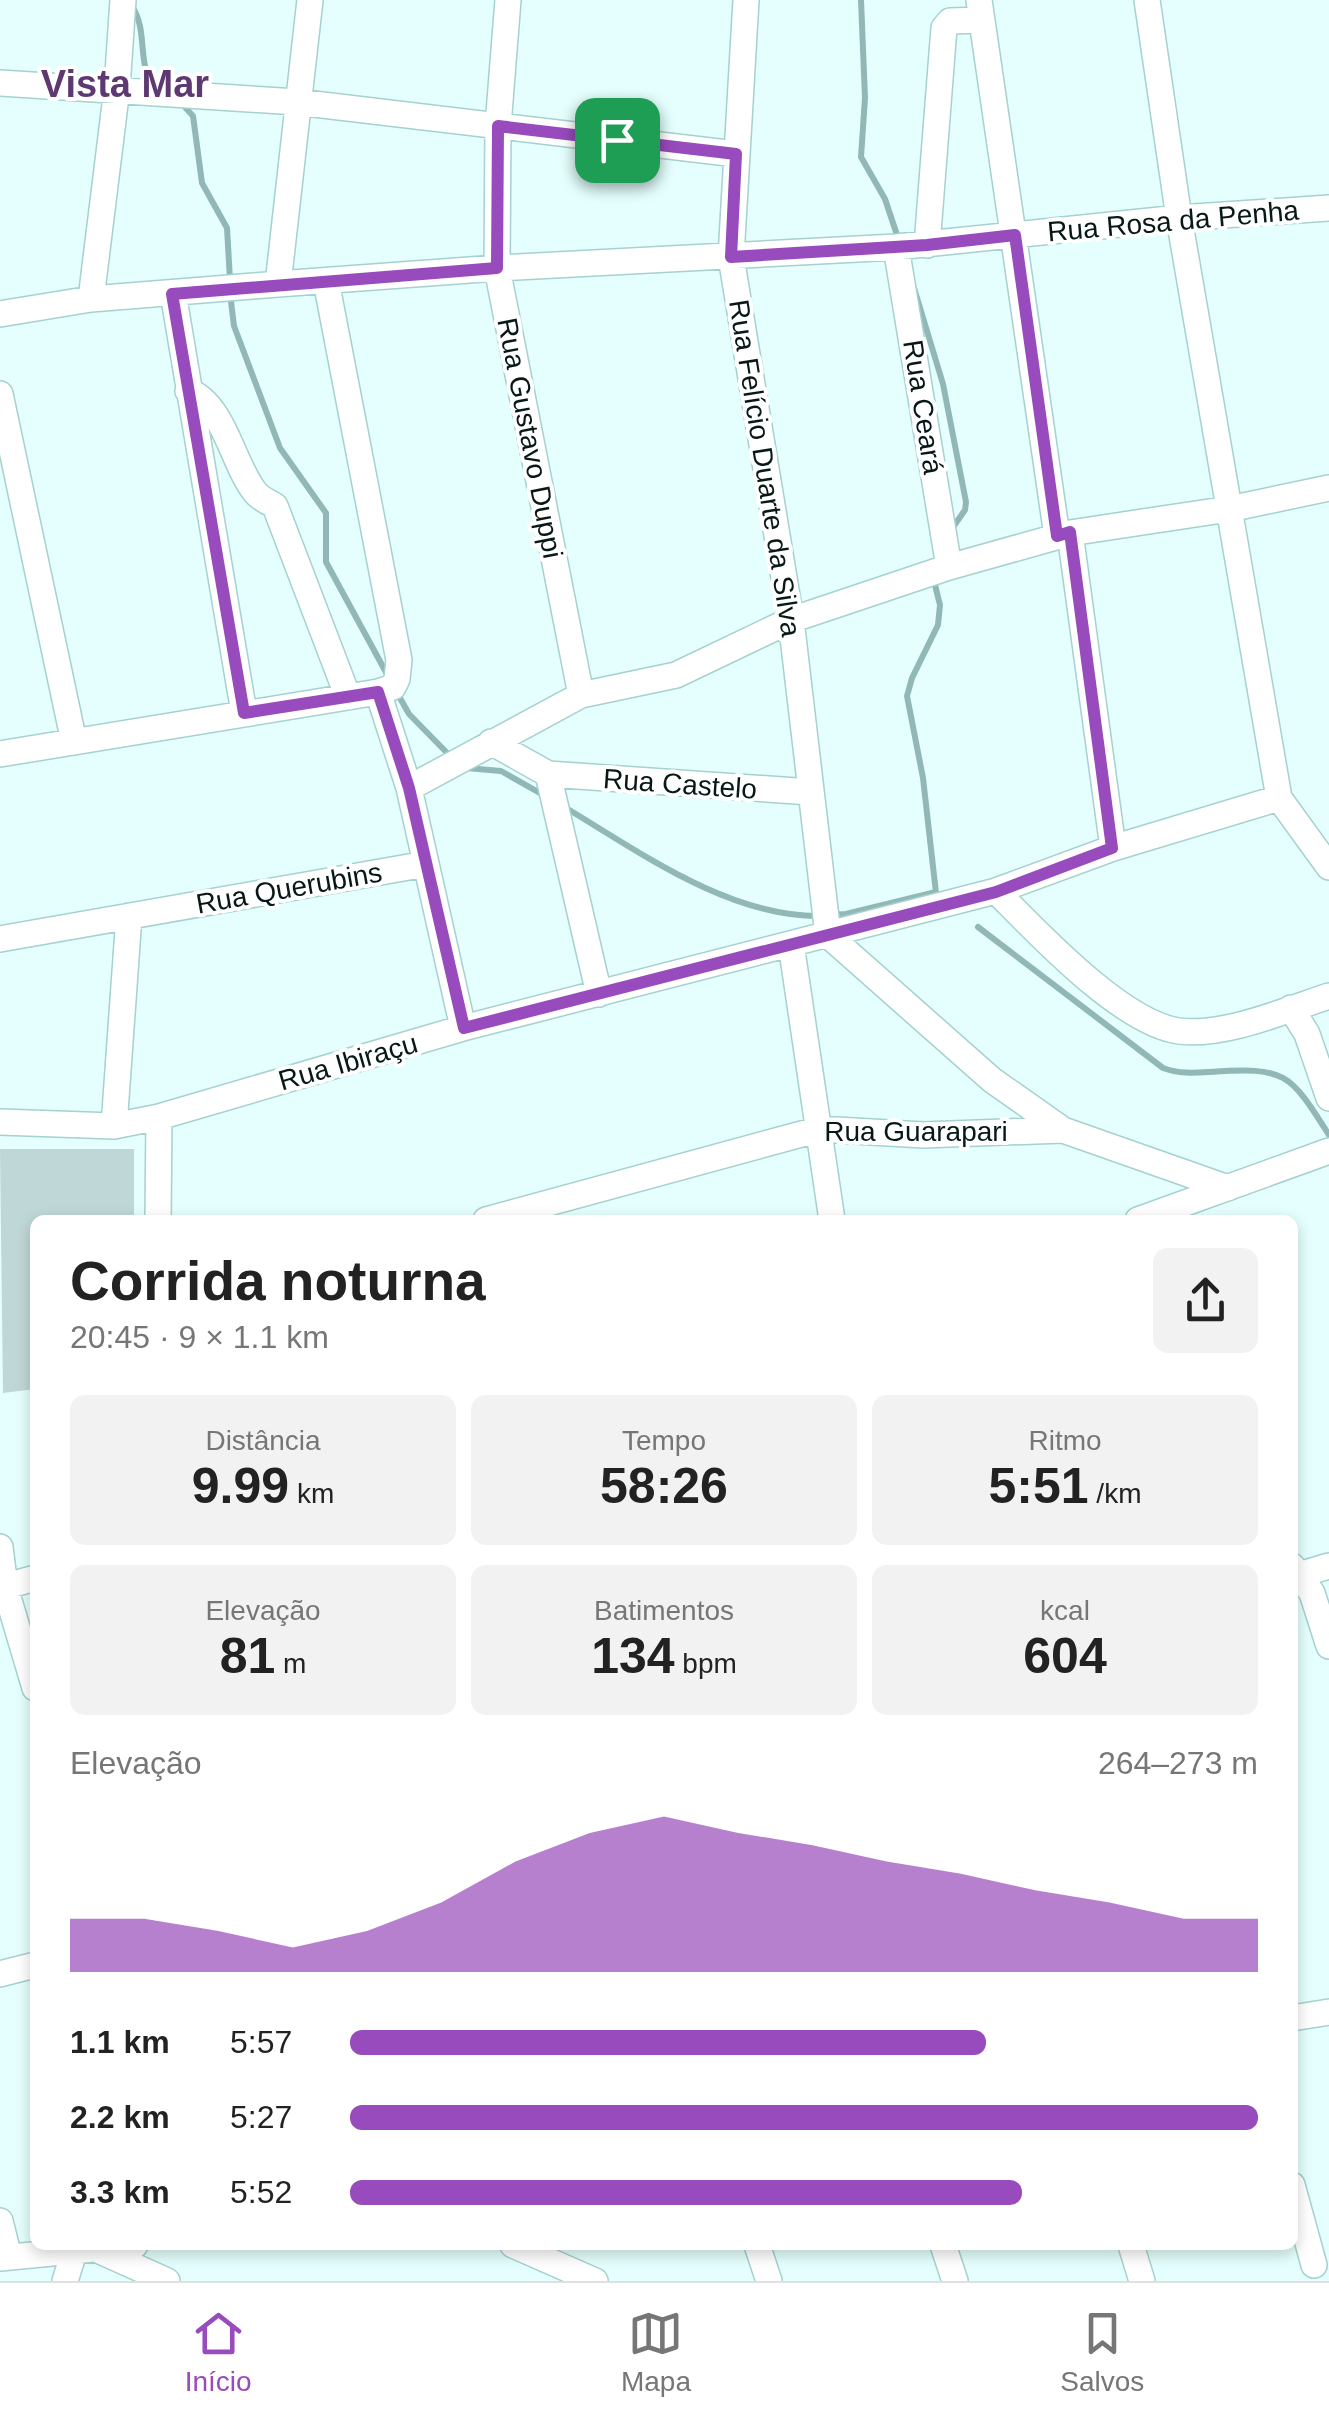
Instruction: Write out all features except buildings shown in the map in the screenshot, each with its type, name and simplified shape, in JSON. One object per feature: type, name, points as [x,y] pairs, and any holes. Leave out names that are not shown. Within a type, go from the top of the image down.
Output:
[{"type":"street","points":[[90,299],[117,88],[123,0]]},
{"type":"street","points":[[278,284],[310,0]]},
{"type":"street","name":"Rua Gustavo Duppi","points":[[508,0],[498,126],[497,268],[581,694]]},
{"type":"street","name":"Rua Felício Duarte da Silva","points":[[746,0],[731,257],[791,620],[828,934]]},
{"type":"street","points":[[1147,0],[1179,218],[1279,798],[1329,867]]},
{"type":"street","points":[[927,245],[944,28],[950,21],[980,10],[1112,848]]},
{"type":"street","points":[[0,83],[297,102],[736,154]]},
{"type":"street","name":"Rua Rosa da Penha","points":[[0,314],[90,299],[278,284],[927,245],[1179,218],[1329,208]]},
{"type":"street","name":"Rua Ceará","points":[[896,247],[949,566]]},
{"type":"street","points":[[0,754],[348,697],[385,690],[397,679],[399,660],[326,281]]},
{"type":"street","points":[[172,294],[244,713]]},
{"type":"street","points":[[188,391],[200,396],[234,448],[255,494],[275,506],[348,697]]},
{"type":"street","points":[[0,394],[74,742]]},
{"type":"street","points":[[409,788],[581,694],[676,675],[791,620],[949,566],[1063,534],[1329,488]]},
{"type":"street","points":[[385,690],[464,1028]]},
{"type":"street","points":[[491,742],[548,774],[599,994]]},
{"type":"street","name":"Rua Castelo","points":[[548,774],[812,792]]},
{"type":"street","name":"Rua Ibiraçu","points":[[0,1122],[114,1126],[158,1117],[464,1028],[996,892],[1112,848],[1279,798]]},
{"type":"street","name":"Rua Querubins","points":[[0,939],[426,864]]},
{"type":"street","points":[[996,892],[1055,950],[1122,1006],[1154,1025],[1202,1031],[1329,996]]},
{"type":"street","points":[[114,1126],[129,916]]},
{"type":"street","points":[[828,934],[992,1080],[1063,1130]]},
{"type":"street","points":[[791,944],[831,1215]]},
{"type":"street","points":[[1292,1008],[1307,1034],[1329,1098]]},
{"type":"street","points":[[158,1117],[158,1215]]},
{"type":"street","name":"Rua Guarapari","points":[[504,1215],[820,1129],[923,1136],[1063,1130],[1228,1188]]},
{"type":"street","points":[[1172,1215],[1228,1188],[1326,1160]]},
{"type":"street","points":[[0,1547],[3,1588],[30,1672]]},
{"type":"street","points":[[1298,1572],[1329,1566]]},
{"type":"street","points":[[1298,1576],[1312,1592],[1329,1646]]},
{"type":"street","points":[[3,1588],[30,1580]]},
{"type":"street","points":[[0,1974],[30,1965]]},
{"type":"street","points":[[1298,2017],[1329,2012]]},
{"type":"street","points":[[1298,2208],[1314,2265]]},
{"type":"street","points":[[0,2221],[4,2258],[94,2250]]},
{"type":"street","points":[[524,2250],[595,2281]]},
{"type":"street","points":[[759,2250],[769,2281]]},
{"type":"street","points":[[945,2250],[955,2281]]},
{"type":"street","points":[[1133,2250],[1142,2281]]},
{"type":"street","points":[[65,2281],[86,2251]]},
{"type":"street","points":[[86,2251],[167,2281]]},
{"type":"shaded area","points":[[0,1149],[134,1149],[134,1215],[30,1215],[30,1390],[3,1393]]},
{"type":"waterway","points":[[861,0],[865,98],[861,157],[885,199],[898,238]]},
{"type":"waterway","points":[[132,6],[140,25],[145,65],[152,84]]},
{"type":"waterway","points":[[183,105],[193,116],[202,183],[227,228],[230,280]]},
{"type":"waterway","points":[[914,288],[943,384],[966,502],[951,530]]},
{"type":"waterway","points":[[230,293],[234,326],[280,448],[326,513],[326,562],[388,676]]},
{"type":"waterway","points":[[934,581],[940,605],[938,625],[907,696],[923,778],[936,893]]},
{"type":"waterway","points":[[396,691],[409,714],[452,758]]},
{"type":"waterway","points":[[466,768],[501,771],[547,797]]},
{"type":"waterway","points":[[566,808],[655,862],[718,894],[784,913],[818,916]]},
{"type":"waterway","points":[[830,915],[936,892]]},
{"type":"waterway","points":[[978,927],[1163,1068],[1186,1073],[1271,1073],[1294,1086],[1329,1135]]},
{"type":"district","name":"Vista Mar","points":[[125,84]]},
{"type":"route","points":[[498,126],[617,140],[736,154],[731,257],[927,245],[1015,235],[1057,536],[1070,532],[1112,848],[996,892],[464,1028],[409,788],[378,692],[244,713],[172,294],[497,268],[498,126]]}]
